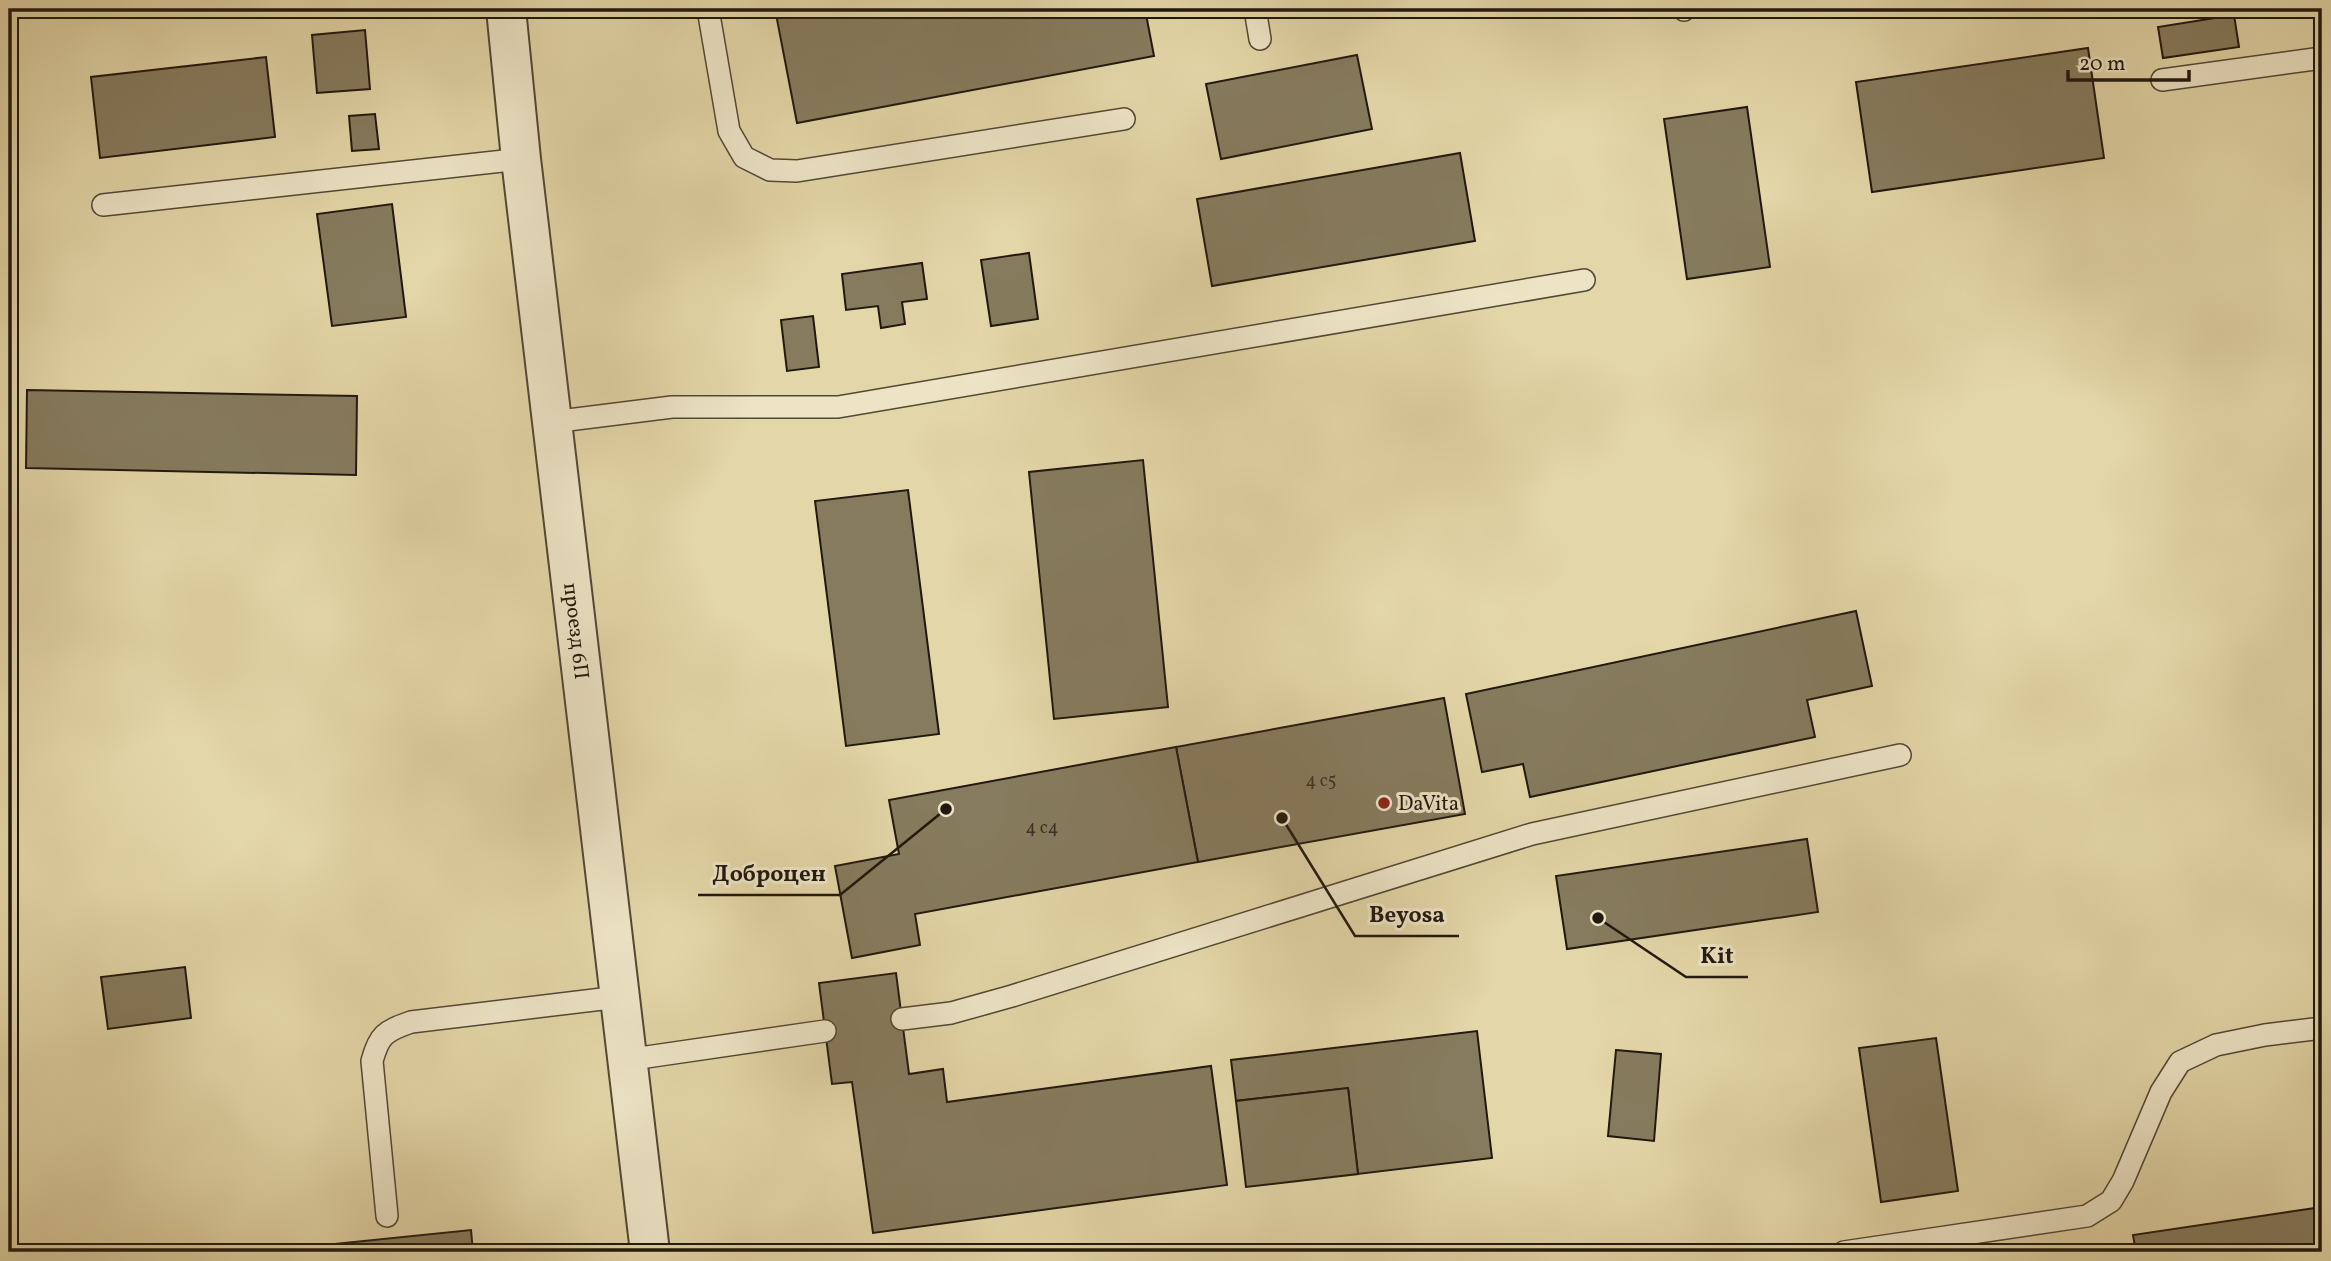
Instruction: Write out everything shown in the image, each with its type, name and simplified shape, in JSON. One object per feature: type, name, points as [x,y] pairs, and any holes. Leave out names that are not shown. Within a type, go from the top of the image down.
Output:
[{"type":"street","name":"проезд 6П","points":[[506,9],[521,159],[650,1252]]},
{"type":"lane","points":[[708,9],[729,131],[744,157],[770,170],[797,171],[1124,119]]},
{"type":"lane","points":[[1255,9],[1260,39]]},
{"type":"lane","points":[[2162,80],[2322,58]]},
{"type":"lane","points":[[103,205],[521,159]]},
{"type":"lane","points":[[552,422],[672,407],[838,408],[1584,280]]},
{"type":"lane","points":[[902,1019],[951,1013],[1012,996],[1532,834],[1900,755]]},
{"type":"lane","points":[[387,1216],[372,1061],[378,1041],[390,1029],[411,1022],[619,997]]},
{"type":"lane","points":[[1844,1252],[2087,1216],[2111,1200],[2123,1181],[2161,1092],[2180,1062],[2216,1045],[2265,1035],[2322,1028]]},
{"type":"lane","points":[[626,1060],[825,1031]]},
{"type":"building","points":[[775,9],[1145,9],[1154,56],[797,123]]},
{"type":"building","points":[[2234,15],[2239,47],[2163,58],[2158,27]]},
{"type":"building","points":[[365,30],[370,89],[317,93],[312,35]]},
{"type":"building","points":[[2088,48],[2104,158],[1872,192],[1856,82]]},
{"type":"building","points":[[1357,55],[1372,129],[1221,159],[1206,84]]},
{"type":"building","points":[[266,57],[275,137],[100,158],[91,77]]},
{"type":"building","points":[[1747,107],[1770,267],[1687,279],[1664,119]]},
{"type":"building","points":[[375,114],[379,149],[352,151],[349,116]]},
{"type":"building","points":[[1460,153],[1475,241],[1212,286],[1197,199]]},
{"type":"building","points":[[392,204],[406,317],[332,326],[317,214]]},
{"type":"building","points":[[1029,253],[1038,319],[991,326],[981,260]]},
{"type":"building","points":[[922,263],[927,299],[902,302],[905,324],[881,328],[878,306],[846,310],[842,274]]},
{"type":"building","points":[[813,316],[819,367],[787,371],[781,320]]},
{"type":"building","points":[[27,390],[357,396],[356,475],[26,468]]},
{"type":"building","points":[[1143,460],[1168,707],[1054,719],[1029,472]]},
{"type":"building","points":[[908,490],[939,734],[846,746],[815,501]]},
{"type":"building","points":[[1856,611],[1872,686],[1807,700],[1815,737],[1530,797],[1523,764],[1482,772],[1466,694]]},
{"type":"building","points":[[1444,698],[1465,814],[1198,862],[1176,747]]},
{"type":"building","points":[[1176,747],[1198,862],[915,914],[920,945],[852,958],[835,866],[899,854],[889,800]]},
{"type":"building","points":[[1807,839],[1818,912],[1567,949],[1556,876]]},
{"type":"building","points":[[185,967],[191,1018],[108,1029],[101,977]]},
{"type":"building","points":[[896,973],[909,1074],[943,1069],[947,1102],[1211,1066],[1227,1185],[873,1233],[852,1082],[832,1084],[819,983]]},
{"type":"building","points":[[1477,1031],[1492,1158],[1358,1174],[1348,1088],[1236,1101],[1231,1060]]},
{"type":"building","points":[[1936,1038],[1958,1191],[1881,1202],[1859,1048]]},
{"type":"building","points":[[1616,1050],[1661,1054],[1654,1141],[1608,1136]]},
{"type":"building","points":[[1348,1088],[1358,1174],[1246,1187],[1236,1101]]},
{"type":"building","points":[[2322,1207],[2322,1252],[2136,1252],[2133,1235]]},
{"type":"building","points":[[471,1230],[473,1252],[256,1252]]},
{"type":"place","name":"DaVita","points":[[1384,803]]},
{"type":"place","name":"Доброцен","points":[[946,809]]},
{"type":"place","name":"Beyosa","points":[[1282,818]]},
{"type":"place","name":"Kit","points":[[1598,918]]}]
